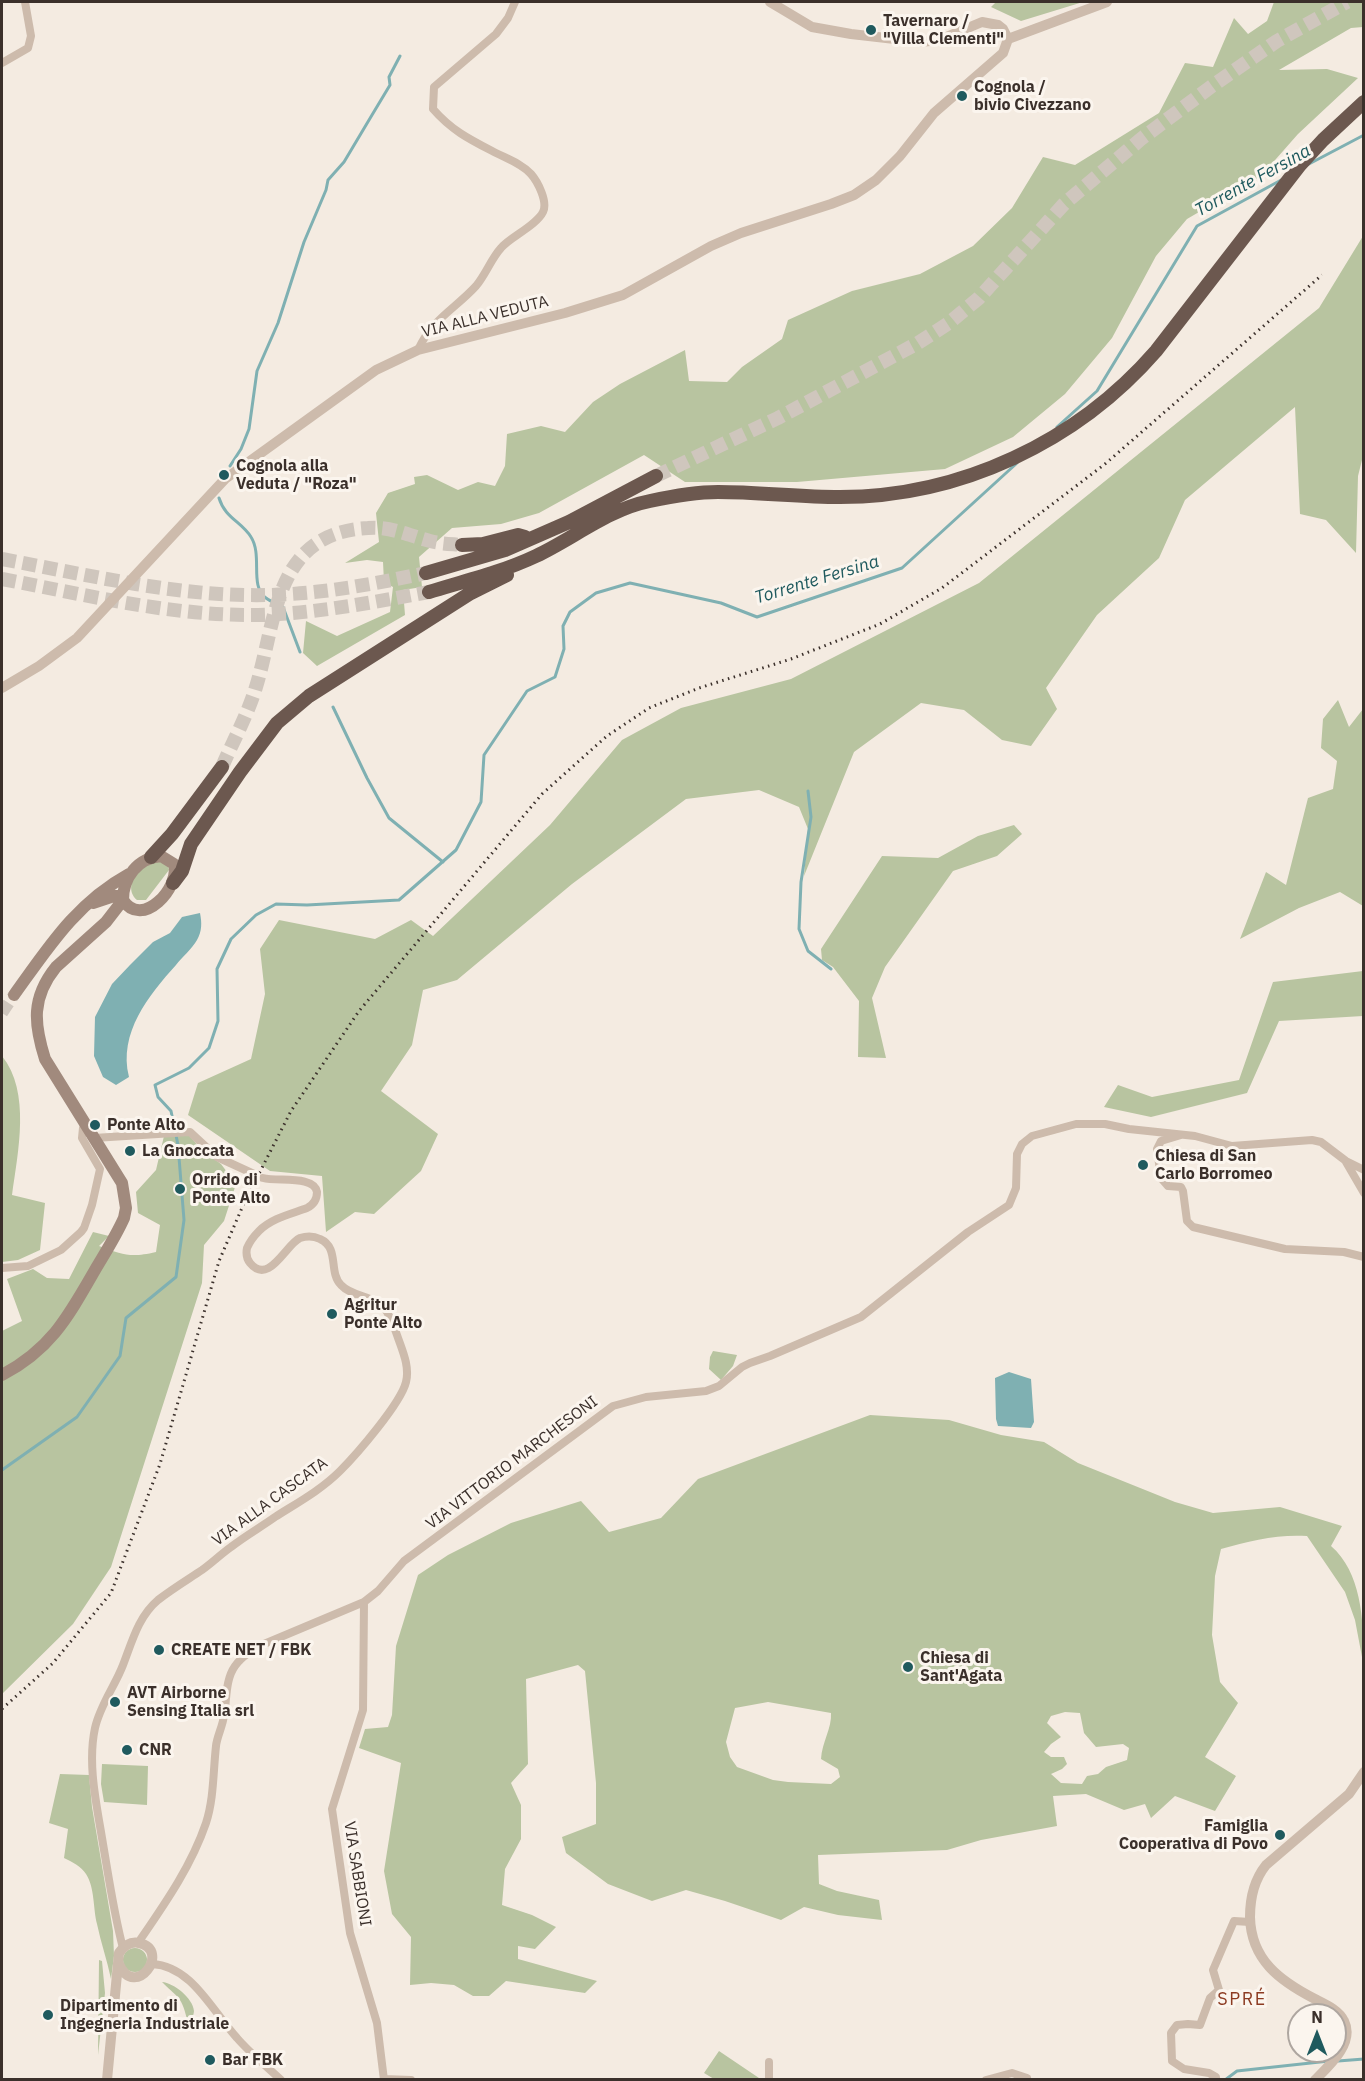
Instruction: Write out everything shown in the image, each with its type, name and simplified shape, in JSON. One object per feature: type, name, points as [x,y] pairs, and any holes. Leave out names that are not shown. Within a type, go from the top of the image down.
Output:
[{"type":"highway","points":[[429,592],[536,556],[616,513],[647,501],[718,492],[837,497],[891,495],[924,489],[957,479],[1012,459],[1038,446],[1082,419],[1134,376],[1300,165],[1364,102]]},
{"type":"highway","points":[[426,573],[505,550],[577,518],[656,476]]},
{"type":"highway","points":[[462,545],[483,544],[518,535],[530,538]]},
{"type":"highway","points":[[173,883],[182,871],[191,844],[277,723],[309,696],[469,594],[522,568],[536,556]]},
{"type":"highway","points":[[151,857],[172,834],[222,767]]},
{"type":"main road","points":[[14,995],[56,937],[106,886],[129,874],[142,861],[151,857],[163,856],[174,864],[176,872],[173,883],[155,905],[149,909],[138,910],[106,922]]},
{"type":"main road","points":[[2,1375],[42,1347],[65,1321],[124,1218],[126,1208],[122,1183],[45,1059],[36,1015],[40,994],[49,976],[106,922],[123,898],[124,885],[129,874]]},
{"type":"main road","points":[[83,907],[114,896],[123,898],[132,908],[138,910]]},
{"type":"street","points":[[2,63],[28,48],[31,36],[26,2]]},
{"type":"street","points":[[418,350],[425,335],[483,278],[502,246],[519,235],[543,213],[544,204],[538,183],[531,174],[521,165],[469,139],[447,125],[433,109],[434,87],[496,34],[515,2]]},
{"type":"street","points":[[770,2],[812,27],[921,42],[939,40],[982,22],[998,25],[1008,39],[1107,2]]},
{"type":"street","name":"VIA ALLA VEDUTA","points":[[2,688],[39,666],[77,638],[225,479],[376,370],[418,350],[566,313],[623,295],[731,237],[854,195],[876,180],[900,156],[934,113],[1003,52],[1008,39]]},
{"type":"street","name":"VIA VITTORIO MARCHESONI","points":[[138,1943],[176,1887],[191,1860],[206,1824],[213,1794],[216,1744],[225,1715],[230,1678],[234,1667],[252,1650],[364,1602],[378,1591],[404,1560],[614,1406],[646,1397],[706,1391],[719,1386],[750,1363],[861,1317],[968,1232],[1009,1205],[1016,1188],[1017,1154],[1022,1144],[1032,1136],[1076,1124],[1105,1124],[1130,1129],[1185,1134],[1232,1146],[1312,1140],[1321,1142],[1346,1161],[1364,1170]]},
{"type":"street","points":[[2,1268],[28,1266],[61,1250],[81,1233],[88,1217],[100,1169],[82,1138],[83,1128],[87,1126]]},
{"type":"street","name":"VIA ALLA CASCATA","points":[[94,1138],[183,1131],[193,1134],[217,1157],[244,1170],[279,1181],[306,1181],[315,1188],[316,1198],[312,1205],[274,1220],[261,1228],[251,1241],[246,1253],[251,1264],[262,1269],[274,1265],[294,1241],[304,1237],[316,1238],[324,1242],[332,1251],[336,1275],[342,1286],[379,1303],[388,1312],[407,1366],[406,1382],[402,1392],[387,1414],[339,1472],[317,1490],[233,1545],[204,1569],[161,1598],[150,1607],[141,1620],[120,1673],[100,1714],[94,1737],[94,1794],[111,1895],[123,1948]]},
{"type":"street","points":[[1185,1134],[1161,1141],[1157,1149],[1161,1178],[1168,1186],[1181,1187],[1187,1221],[1193,1227],[1285,1249],[1344,1252],[1364,1257]]},
{"type":"street","name":"VIA VITTORIO MARCHESONI","points":[[1346,1161],[1364,1193]]},
{"type":"street","name":"VIA SABBIONI","points":[[364,1602],[363,1710],[332,1809],[350,1933],[377,2023],[384,2079],[411,2079]]},
{"type":"street","points":[[1317,2078],[1341,2050],[1346,2037],[1344,2020],[1326,2005],[1278,1977],[1265,1962],[1256,1946],[1250,1922],[1253,1878],[1275,1856],[1348,1794],[1364,1772]]},
{"type":"street","points":[[1216,2079],[1209,2073],[1184,2069],[1172,2061],[1171,2033],[1177,2025],[1200,2025],[1210,1998],[1219,1990],[1213,1970],[1234,1921],[1250,1922]]},
{"type":"street","points":[[107,2079],[118,1958],[123,1948],[132,1943],[143,1945],[151,1953],[152,1964],[146,1973],[135,1977],[116,1991]]},
{"type":"street","points":[[119,1964],[126,1974],[135,1977]]},
{"type":"street","points":[[152,1964],[175,1968],[187,1978],[239,2041],[281,2079]]},
{"type":"street","points":[[769,2062],[769,2079]]},
{"type":"street","points":[[986,2079],[1012,2073],[1027,2078]]},
{"type":"green space","points":[[996,2],[1083,2],[1021,21],[991,7]]},
{"type":"green space","points":[[1274,2],[1363,2],[1363,27],[1351,28],[1279,70],[1327,69],[1358,78],[1298,134],[1261,176],[1187,219],[1156,256],[1112,338],[1065,394],[1013,437],[945,469],[797,482],[685,482],[644,455],[539,513],[501,524],[452,528],[419,557],[422,587],[403,590],[405,615],[317,666],[303,653],[306,621],[337,636],[390,612],[393,587],[384,582],[383,562],[367,560],[345,563],[379,542],[376,513],[388,493],[415,484],[414,477],[427,475],[458,490],[478,482],[495,486],[505,466],[507,434],[541,426],[565,432],[593,402],[620,384],[685,350],[689,381],[727,382],[742,367],[782,339],[788,320],[852,291],[920,274],[973,246],[1012,208],[1043,157],[1075,165],[1159,113],[1185,63],[1213,67],[1234,18],[1248,34],[1267,21]]},
{"type":"green space","points":[[1363,236],[1364,452],[1358,476],[1356,553],[1326,520],[1300,514],[1295,407],[1185,500],[1159,558],[1097,615],[1046,688],[1057,709],[1031,746],[1002,740],[964,710],[921,703],[854,752],[804,876],[808,829],[799,807],[759,790],[686,799],[572,884],[457,980],[423,990],[412,1045],[381,1091],[438,1134],[421,1171],[374,1214],[355,1212],[326,1232],[322,1176],[270,1171],[188,1115],[198,1083],[251,1059],[265,994],[260,949],[279,920],[375,939],[411,920],[433,936],[550,825],[622,740],[681,708],[791,679],[979,583],[1319,308]]},
{"type":"green space","points":[[1338,700],[1349,727],[1363,709],[1363,906],[1340,892],[1299,908],[1240,939],[1266,872],[1286,885],[1308,798],[1333,789],[1337,761],[1321,748],[1323,719]]},
{"type":"green space","points":[[1014,825],[1022,834],[997,856],[953,871],[885,967],[872,998],[886,1058],[858,1057],[859,1001],[833,967],[822,960],[821,949],[882,856],[938,858],[978,836]]},
{"type":"green space","points":[[157,859],[168,864],[169,870],[146,900],[137,900],[131,889],[134,876]]},
{"type":"green space","points":[[1363,971],[1363,1016],[1279,1021],[1247,1093],[1151,1117],[1104,1107],[1118,1085],[1152,1097],[1239,1080],[1273,982]]},
{"type":"green space","points":[[2,1056],[17,1087],[19,1104],[19,1142],[12,1195],[45,1203],[40,1250],[18,1260],[2,1262]]},
{"type":"green space","points":[[188,1134],[201,1149],[221,1164],[236,1184],[224,1221],[204,1245],[202,1283],[111,1567],[73,1624],[2,1694],[2,1331],[22,1321],[7,1279],[33,1269],[47,1278],[69,1279],[93,1232],[109,1236],[99,1246],[115,1252],[140,1255],[156,1252],[160,1225],[138,1213],[136,1192],[156,1170],[164,1136]]},
{"type":"green space","points":[[713,1351],[737,1355],[733,1366],[721,1380],[709,1369]]},
{"type":"green space","points":[[870,1415],[949,1420],[1001,1435],[1044,1442],[1078,1463],[1175,1502],[1213,1513],[1280,1507],[1342,1526],[1331,1546],[1349,1569],[1355,1583],[1363,1627],[1363,1656],[1355,1620],[1345,1592],[1307,1536],[1264,1539],[1221,1549],[1215,1576],[1212,1635],[1220,1682],[1238,1703],[1205,1757],[1236,1776],[1215,1811],[1175,1796],[1151,1818],[1145,1804],[1124,1810],[1086,1794],[1053,1796],[1057,1826],[981,1840],[947,1850],[818,1855],[819,1884],[837,1891],[879,1900],[882,1920],[838,1915],[804,1907],[781,1920],[686,1890],[652,1901],[608,1884],[566,1853],[562,1837],[596,1824],[596,1783],[585,1671],[578,1665],[526,1679],[528,1764],[511,1783],[521,1805],[521,1839],[505,1869],[502,1905],[532,1915],[556,1927],[535,1949],[518,1946],[518,1959],[597,1981],[585,1993],[506,1981],[489,1996],[473,1996],[454,1985],[431,1983],[410,1985],[411,1937],[392,1914],[384,1871],[401,1763],[359,1748],[365,1729],[388,1727],[392,1715],[396,1646],[418,1575],[448,1555],[511,1523],[581,1501],[609,1532],[661,1518],[698,1479]],"holes":[[[768,1702],[831,1713],[821,1759],[838,1769],[840,1777],[831,1784],[788,1782],[773,1780],[737,1767],[730,1757],[726,1742],[735,1708]],[[1065,1712],[1080,1713],[1084,1733],[1096,1747],[1123,1744],[1129,1748],[1127,1760],[1106,1767],[1098,1774],[1087,1776],[1082,1784],[1061,1783],[1051,1774],[1067,1764],[1064,1757],[1051,1757],[1044,1752],[1061,1737],[1047,1723],[1051,1716]]]},
{"type":"green space","points":[[102,1764],[148,1766],[147,1805],[104,1802],[101,1784]]},
{"type":"green space","points":[[60,1774],[89,1775],[92,1807],[113,1931],[114,1956],[111,1979],[89,1880],[82,1869],[64,1858],[68,1829],[49,1823]]},
{"type":"green space","points":[[135,1948],[144,1951],[147,1960],[144,1969],[135,1972],[126,1969],[123,1960],[126,1951]]},
{"type":"green space","points":[[99,1960],[102,1961],[105,1993],[98,2055]]},
{"type":"green space","points":[[162,1982],[177,1988],[187,1996],[194,2011],[192,2021],[187,2019],[178,1997]]},
{"type":"green space","points":[[719,2051],[759,2078],[714,2079],[704,2073]]},
{"type":"water","points":[[200,913],[201,927],[197,940],[156,989],[138,1016],[128,1045],[129,1077],[116,1085],[103,1077],[94,1056],[95,1017],[112,984],[153,942],[170,933],[182,917]]},
{"type":"water","points":[[1009,1372],[1031,1379],[1034,1422],[1031,1428],[998,1426],[995,1378]]},
{"type":"waterway","points":[[230,466],[241,449],[249,429],[257,371],[278,323],[304,242],[328,180],[344,162],[390,85],[389,77],[400,56]]},
{"type":"waterway","name":"Torrente Fersina","points":[[1307,165],[1364,135]]},
{"type":"waterway","name":"Torrente Fersina","points":[[1057,427],[1097,391],[1197,226],[1283,179]]},
{"type":"waterway","name":"Torrente Fersina","points":[[2,1470],[77,1417],[120,1356],[126,1318],[176,1277],[184,1220],[178,1145],[171,1111],[158,1097],[155,1085],[189,1068],[209,1048],[218,1021],[217,969],[231,939],[256,915],[276,904],[307,905],[399,900],[456,850],[481,802],[484,755],[527,691],[555,677],[564,649],[563,626],[570,612],[596,593],[630,583],[721,603],[757,617],[902,568],[1017,463]]},
{"type":"waterway","points":[[219,498],[229,515],[251,537],[256,553],[258,586],[261,593],[268,599],[283,607],[300,652]]},
{"type":"waterway","points":[[333,707],[389,818],[443,862]]},
{"type":"waterway","points":[[808,791],[811,817],[801,882],[799,929],[808,951],[831,969]]},
{"type":"waterway","points":[[1347,2060],[1364,2059]]},
{"type":"waterway","points":[[1225,2080],[1237,2071],[1311,2063]]},
{"type":"tunnel","points":[[656,476],[778,418],[918,343],[949,323],[979,298],[1064,204],[1141,139],[1277,41],[1347,2]]},
{"type":"tunnel","points":[[222,767],[253,697],[276,608],[285,584],[297,563],[314,545],[337,533],[368,528],[392,530],[434,542],[462,545]]},
{"type":"tunnel","points":[[2,559],[134,584],[234,595],[288,594],[328,590],[426,573]]},
{"type":"tunnel","points":[[2,579],[140,605],[244,615],[316,611],[429,592]]},
{"type":"tunnel","points":[[2,1013],[14,995]]},
{"type":"railway","points":[[2,1709],[53,1663],[111,1593],[160,1464],[219,1261],[245,1201],[291,1111],[359,1011],[542,794],[607,736],[649,708],[699,688],[791,659],[880,624],[942,588],[1105,464],[1322,275]]},
{"type":"place","name":"Tavernaro / \"Villa Clementi\"","points":[[871,30]]},
{"type":"place","name":"Cognola / bivio Civezzano","points":[[962,96]]},
{"type":"place","name":"Cognola alla Veduta / \"Roza\"","points":[[224,475]]},
{"type":"place","name":"Ponte Alto","points":[[95,1125]]},
{"type":"place","name":"La Gnoccata","points":[[130,1151]]},
{"type":"place","name":"Chiesa di San Carlo Borromeo","points":[[1143,1165]]},
{"type":"place","name":"Orrido di Ponte Alto","points":[[180,1189]]},
{"type":"place","name":"Agritur Ponte Alto","points":[[332,1314]]},
{"type":"place","name":"CREATE NET / FBK","points":[[159,1650]]},
{"type":"place","name":"Chiesa di Sant'Agata","points":[[908,1667]]},
{"type":"place","name":"AVT Airborne Sensing Italia srl","points":[[115,1702]]},
{"type":"place","name":"CNR","points":[[127,1750]]},
{"type":"place","name":"Famiglia Cooperativa di Povo","points":[[1280,1835]]},
{"type":"place","name":"Dipartimento di Ingegneria Industriale","points":[[48,2015]]},
{"type":"place","name":"Bar FBK","points":[[210,2060]]},
{"type":"district","name":"SPRÉ","points":[[1242,2000]]}]
